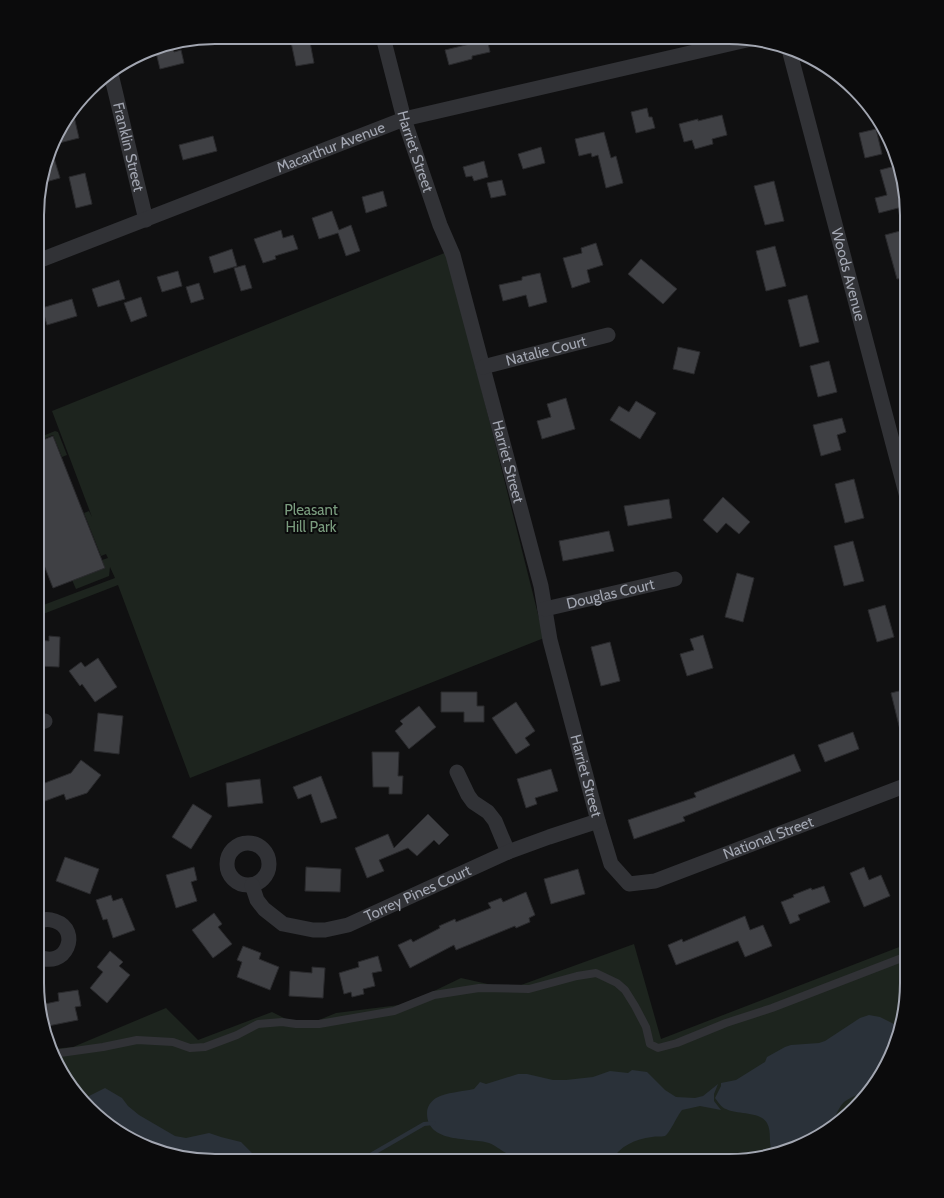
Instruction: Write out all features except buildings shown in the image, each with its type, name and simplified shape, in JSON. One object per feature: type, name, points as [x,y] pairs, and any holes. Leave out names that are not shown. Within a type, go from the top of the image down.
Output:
[{"type":"street","name":"Harriet Street","points":[[385,44],[404,119],[440,224],[453,255],[541,586],[550,640],[598,821],[611,864],[629,884]]},
{"type":"street","name":"Macarthur Avenue","points":[[44,259],[404,119],[729,44]]},
{"type":"street","name":"Woods Avenue","points":[[791,56],[900,470]]},
{"type":"street","name":"Franklin Street","points":[[111,79],[146,220]]},
{"type":"street","name":"Natalie Court","points":[[483,367],[608,335]]},
{"type":"street","name":"Douglas Court","points":[[545,608],[675,579]]},
{"type":"street","points":[[457,772],[473,802],[488,812],[495,821],[508,852]]},
{"type":"street","name":"National Street","points":[[629,884],[655,881],[900,788]]},
{"type":"street","name":"Torrey Pines Court","points":[[252,885],[257,900],[264,909],[283,924],[313,930],[325,930],[348,925],[508,852],[598,821]]},
{"type":"street","points":[[44,920],[60,922],[68,933],[69,940],[68,946],[60,956],[48,960],[44,959]]},
{"type":"lane","points":[[59,1053],[103,1047],[136,1040],[173,1042],[190,1048],[205,1047],[237,1035],[258,1024],[282,1022],[319,1024],[394,1011],[434,994],[479,988],[529,989],[577,976],[596,973],[617,983],[625,990],[646,1027],[650,1044],[658,1048],[677,1043],[726,1023],[772,1008],[900,959]]},
{"type":"green space","name":"Pleasant Hill Park","points":[[447,252],[544,638],[190,778],[118,585],[44,614],[44,605],[115,578],[110,567],[109,576],[76,589],[72,580],[105,568],[102,560],[108,558],[106,554],[101,556],[84,513],[89,511],[92,517],[52,411]]},
{"type":"green space","points":[[55,431],[58,432],[67,455],[62,457],[53,435],[44,439],[44,436]]},
{"type":"green space","points":[[634,944],[661,1039],[900,947],[900,994],[897,1016],[887,1048],[865,1087],[842,1112],[814,1131],[784,1145],[751,1153],[193,1153],[150,1141],[111,1119],[86,1096],[79,1087],[57,1048],[73,1047],[166,1008],[198,1040],[272,1012],[302,1027],[336,1013],[407,1004],[461,978],[510,989]]},
{"type":"shaded area","points":[[869,1015],[880,1017],[895,1024],[891,1038],[882,1059],[860,1093],[844,1102],[833,1119],[805,1136],[771,1148],[770,1133],[764,1119],[754,1115],[731,1111],[720,1105],[715,1098],[721,1083],[736,1080],[765,1062],[767,1057],[785,1047],[825,1041],[860,1018]]},
{"type":"shaded area","points":[[632,1070],[647,1072],[665,1090],[676,1097],[695,1098],[703,1096],[718,1084],[714,1094],[714,1101],[721,1110],[700,1106],[682,1110],[665,1136],[646,1138],[628,1144],[617,1154],[508,1154],[489,1143],[442,1135],[434,1130],[429,1123],[427,1113],[428,1109],[436,1098],[445,1094],[474,1089],[480,1082],[486,1084],[518,1074],[527,1074],[553,1080],[566,1080],[593,1077],[610,1071],[628,1073]]},
{"type":"shaded area","points":[[105,1088],[122,1098],[128,1106],[139,1115],[175,1136],[186,1138],[209,1133],[241,1142],[253,1154],[193,1153],[160,1145],[139,1136],[120,1125],[102,1112],[87,1097]]},
{"type":"waterway","points":[[372,1154],[424,1124],[434,1123]]}]
